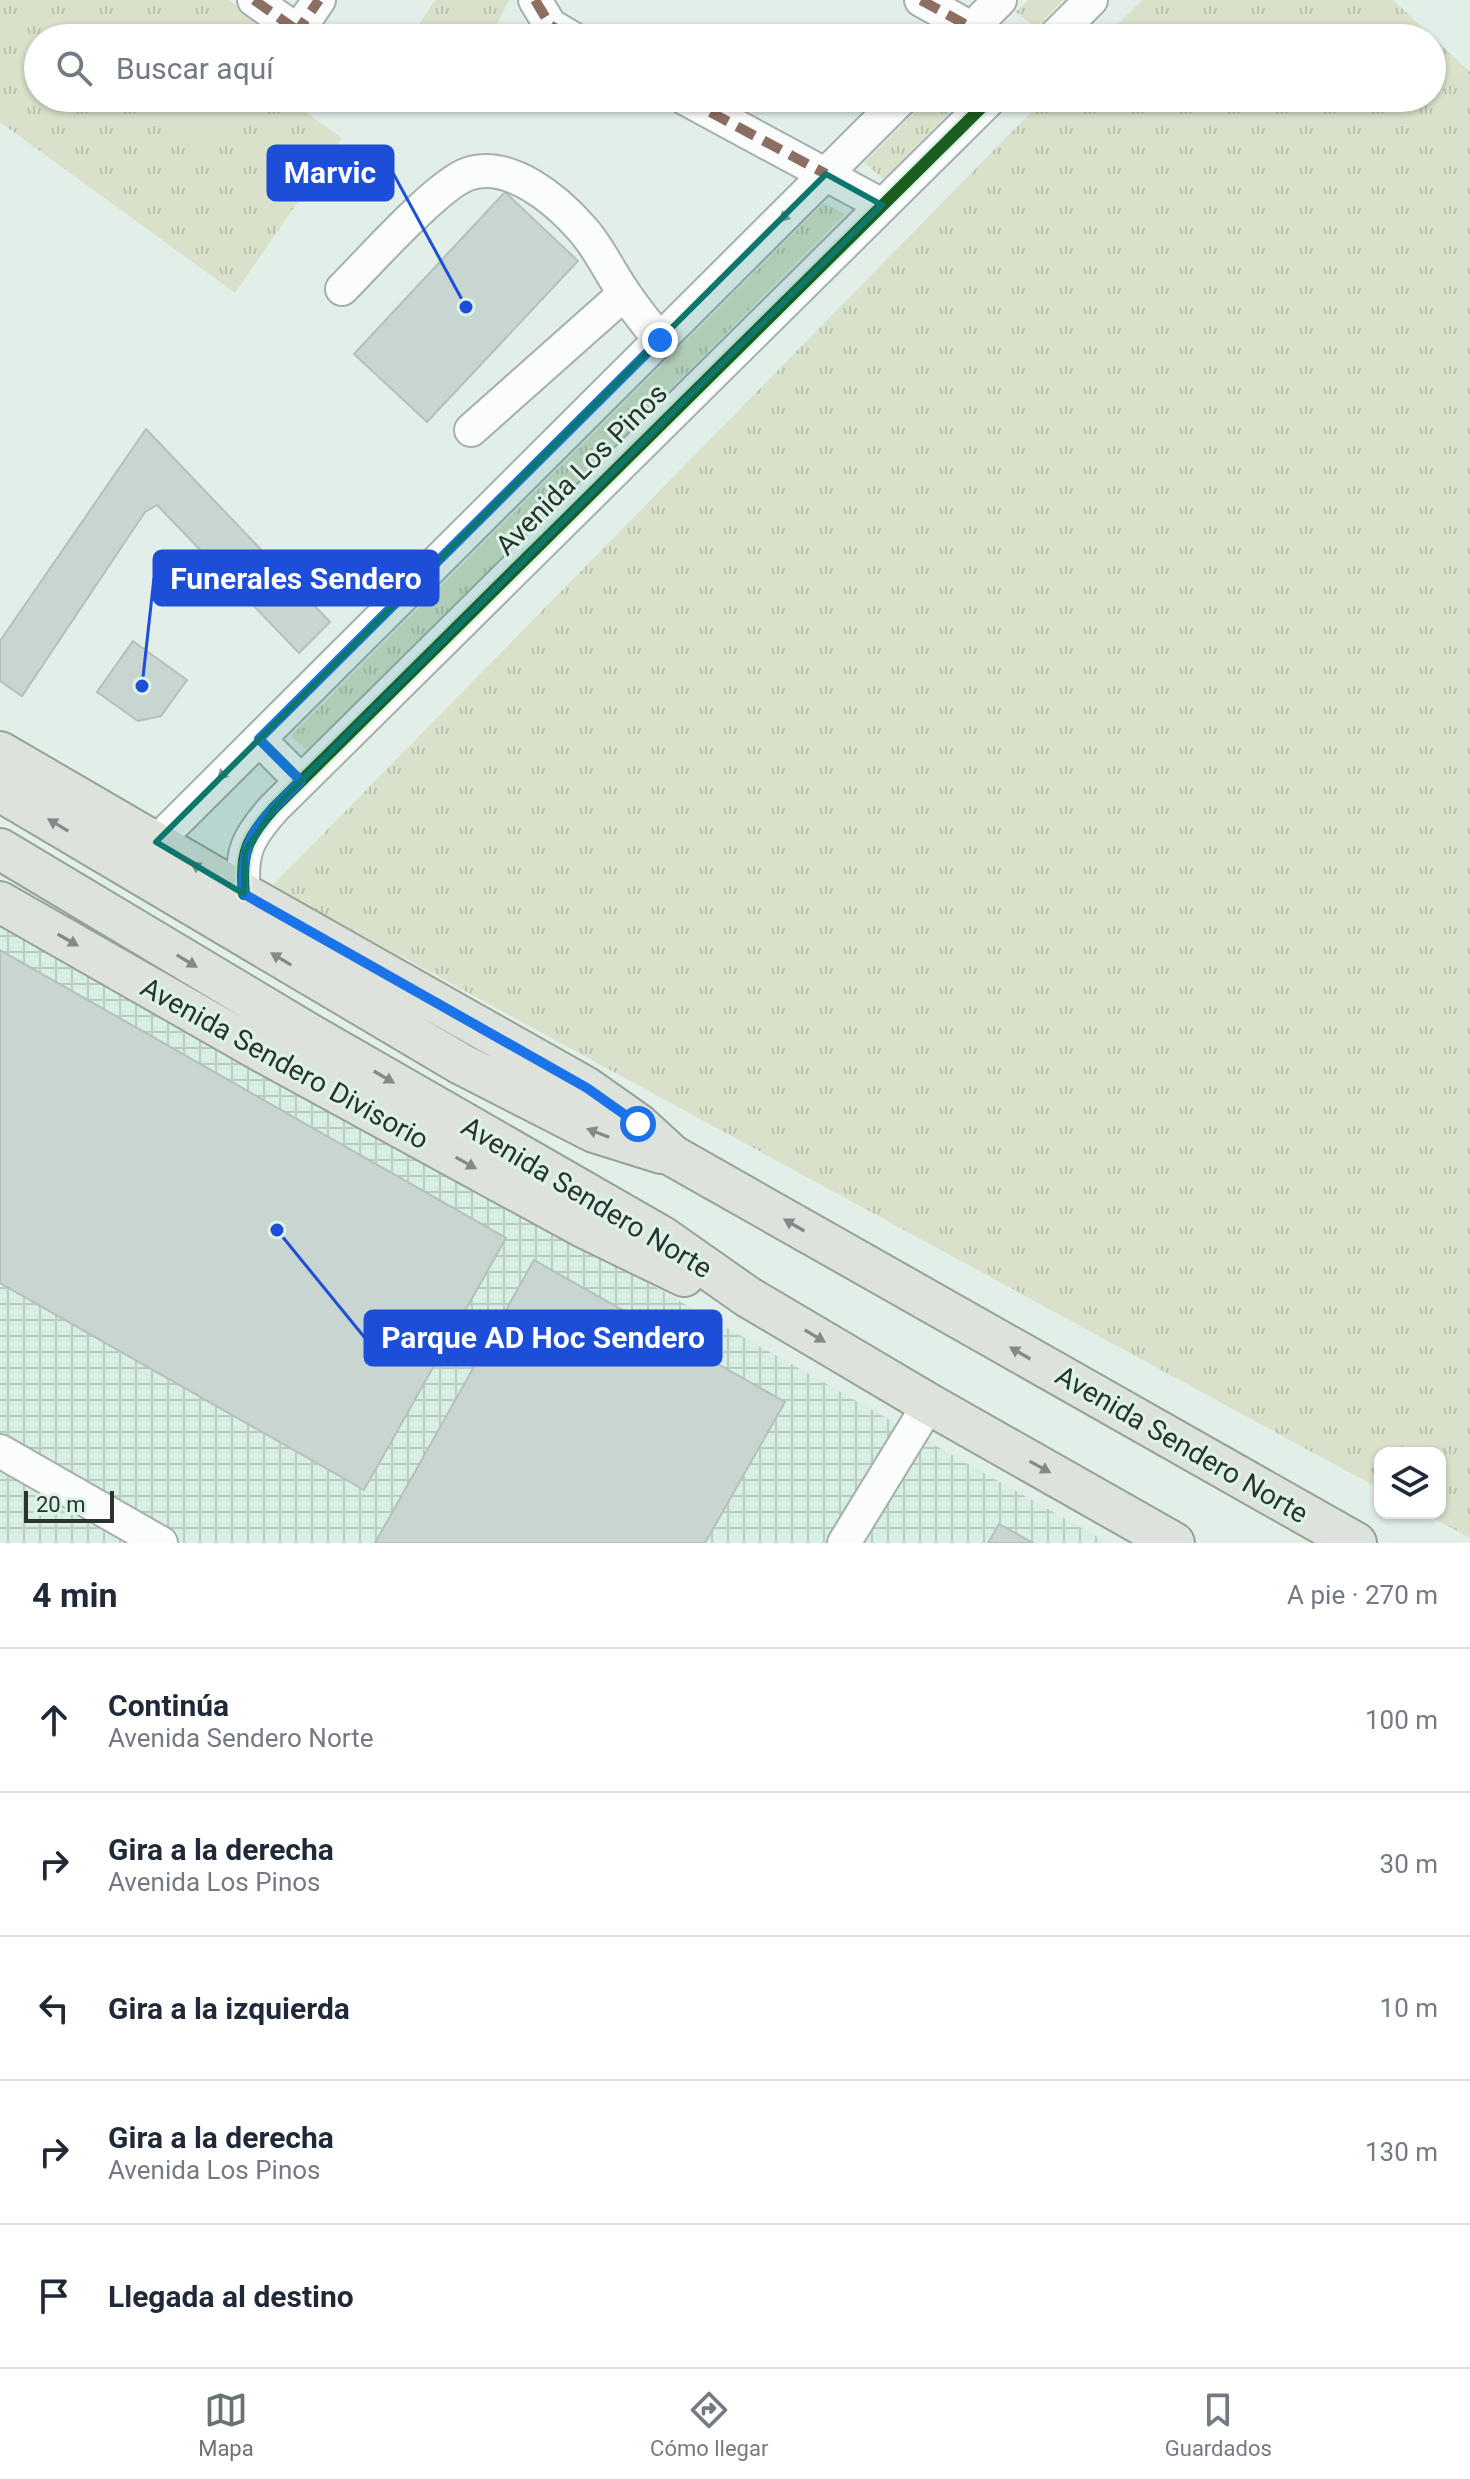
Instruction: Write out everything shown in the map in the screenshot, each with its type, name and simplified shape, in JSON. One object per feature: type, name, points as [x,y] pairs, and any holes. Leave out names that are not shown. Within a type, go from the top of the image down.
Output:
[{"type":"main road","name":"Avenida Sendero Norte","points":[[0,752],[587,1088],[638,1124],[673,1156]]},
{"type":"main road","name":"Avenida Sendero Norte","points":[[0,791],[461,1064],[594,1132],[673,1156],[1356,1543]]},
{"type":"main road","name":"Avenida Sendero Norte","points":[[0,849],[316,1038],[661,1236],[748,1297],[929,1404],[1174,1543]]},
{"type":"main road","name":"Avenida Sendero Divisorio","points":[[0,902],[281,1062],[583,1227],[711,1288],[748,1297]]},
{"type":"street","points":[[254,0],[284,24]]},
{"type":"street","points":[[303,24],[319,0]]},
{"type":"street","points":[[535,0],[549,24]]},
{"type":"street","points":[[921,0],[957,24]]},
{"type":"street","points":[[982,24],[1000,0]]},
{"type":"street","points":[[1067,24],[1091,0]]},
{"type":"street","points":[[710,112],[882,205]]},
{"type":"street","name":"Avenida Los Pinos","points":[[156,842],[888,112]]},
{"type":"street","name":"Avenida Los Pinos","points":[[244,894],[241,865],[250,838],[258,826],[977,112]]},
{"type":"street","points":[[342,289],[439,193],[466,174],[489,170],[537,189],[565,211],[595,246],[624,294],[660,340]]},
{"type":"street","points":[[471,430],[624,294]]},
{"type":"street","points":[[259,739],[301,781]]},
{"type":"street","points":[[844,1543],[929,1404]]},
{"type":"street","points":[[0,1451],[161,1543]]},
{"type":"highlighted area","points":[[826,174],[882,205],[274,808],[245,852],[244,894],[156,842],[286,712]]},
{"type":"shaded area","points":[[0,917],[1108,1543],[0,1543]]},
{"type":"green space","points":[[0,0],[228,0],[263,24],[24,24],[24,112],[306,112],[342,138],[235,293],[0,122]]},
{"type":"green space","points":[[435,0],[509,0],[497,24],[419,24]]},
{"type":"green space","points":[[1028,0],[1063,0],[1040,24],[1031,24],[1016,12]]},
{"type":"green space","points":[[1142,0],[1393,0],[1419,24],[1118,24]]},
{"type":"green space","points":[[1446,50],[1470,72],[1470,1538],[1435,1519],[1446,1519],[1446,1447],[1374,1447],[1374,1486],[272,886],[1031,112],[1446,112]]},
{"type":"green space","points":[[138,112],[237,112],[203,159]]},
{"type":"green space","points":[[915,112],[949,112],[884,179],[864,163]]},
{"type":"green space","points":[[824,203],[845,214],[309,751],[291,736]]},
{"type":"building","points":[[505,192],[578,261],[427,422],[354,354]]},
{"type":"building","points":[[146,429],[330,622],[299,653],[157,505],[145,512],[22,696],[0,681],[0,641]]},
{"type":"building","points":[[133,641],[187,680],[161,716],[138,721],[97,692]]},
{"type":"building","points":[[0,950],[506,1238],[364,1490],[0,1283]]},
{"type":"building","points":[[534,1260],[785,1402],[705,1543],[375,1543]]},
{"type":"building","points":[[999,1524],[1033,1543],[988,1543]]},
{"type":"marked path","points":[[254,0],[288,24]]},
{"type":"marked path","points":[[302,24],[319,0]]},
{"type":"marked path","points":[[535,0],[549,24]]},
{"type":"marked path","points":[[921,0],[965,24]]},
{"type":"marked path","points":[[710,112],[826,174]]},
{"type":"cycle path","points":[[244,894],[243,867],[247,847],[257,828],[274,808],[977,112]]},
{"type":"place","name":"Marvic","points":[[466,307]]},
{"type":"place","name":"Funerales Sendero","points":[[142,686]]},
{"type":"place","name":"Parque AD Hoc Sendero","points":[[277,1230]]},
{"type":"route","points":[[638,1124],[587,1088],[244,894],[241,865],[250,838],[258,826],[301,781],[259,739],[660,340]]}]
